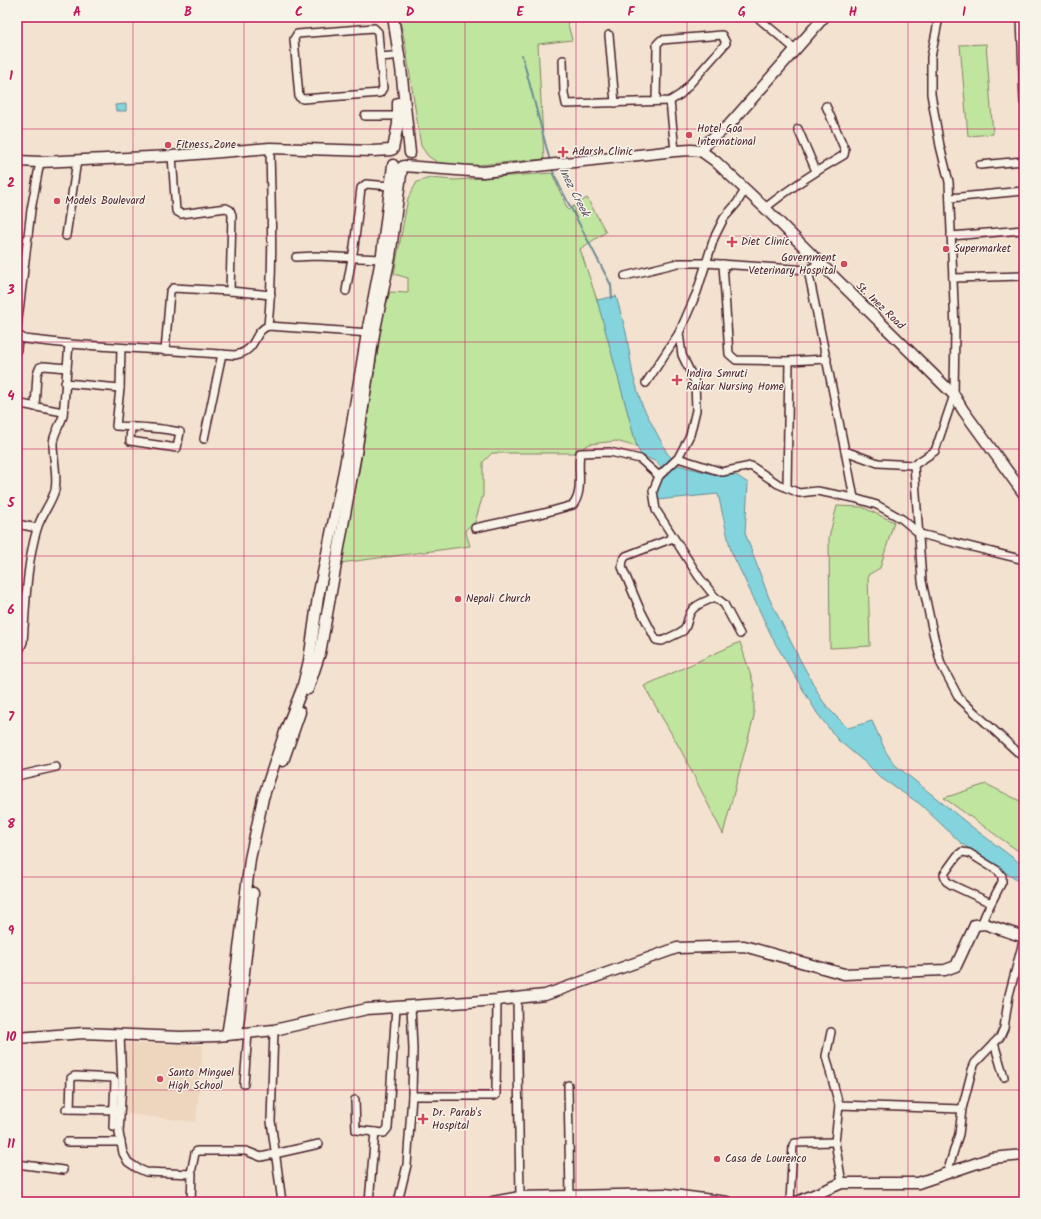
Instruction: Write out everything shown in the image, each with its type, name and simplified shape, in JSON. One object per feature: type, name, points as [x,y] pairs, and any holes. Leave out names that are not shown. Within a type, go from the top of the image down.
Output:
[{"type":"street","points":[[232,1035],[233,998],[250,859],[263,798],[285,732],[302,689],[309,661],[318,597],[371,333],[390,256],[397,165],[389,154],[392,149],[399,116],[387,17]]},
{"type":"street","points":[[394,17],[410,155],[408,163],[397,165]]},
{"type":"street","points":[[757,17],[795,49]]},
{"type":"street","points":[[374,151],[397,165],[483,172],[675,151],[701,151],[709,141],[729,125],[824,17]]},
{"type":"street","points":[[845,451],[878,463],[914,464],[935,451],[954,395],[955,329],[949,182],[940,146],[931,94],[931,57],[939,17]]},
{"type":"street","points":[[1021,17],[1024,102]]},
{"type":"street","points":[[374,28],[378,32],[380,57],[383,88],[380,93],[303,99],[299,97],[294,38],[297,34],[374,28]]},
{"type":"street","points":[[609,35],[615,103]]},
{"type":"street","points":[[563,60],[564,93],[566,104],[670,101],[681,94],[726,43],[722,35],[661,40],[657,49],[656,101]]},
{"type":"street","points":[[380,57],[392,56]]},
{"type":"street","points":[[670,101],[675,151]]},
{"type":"street","points":[[765,208],[816,171],[844,155],[845,153],[826,106]]},
{"type":"street","points":[[365,116],[399,116]]},
{"type":"street","points":[[798,129],[816,171]]},
{"type":"street","points":[[17,162],[172,156],[270,148],[374,151],[402,147],[410,155],[437,169]]},
{"type":"street","points":[[268,326],[271,296],[272,251],[270,148]]},
{"type":"street","name":"St. Inez Road","points":[[701,151],[715,161],[765,208],[954,395],[1024,494]]},
{"type":"street","points":[[172,156],[176,211],[182,214],[226,208],[230,210],[232,215],[230,291]]},
{"type":"street","points":[[66,236],[77,160]]},
{"type":"street","points":[[980,165],[1024,161]]},
{"type":"street","points":[[17,350],[17,332],[31,210],[40,162]]},
{"type":"street","points":[[371,333],[390,186],[397,165]]},
{"type":"street","points":[[346,291],[361,188],[366,184],[390,186]]},
{"type":"street","points":[[646,383],[679,333],[697,292],[714,238],[724,218],[746,190]]},
{"type":"street","points":[[950,198],[1024,191]]},
{"type":"street","points":[[951,236],[1024,230]]},
{"type":"street","points":[[296,257],[316,256],[381,259]]},
{"type":"street","points":[[625,276],[678,264],[723,264],[808,270],[820,264]]},
{"type":"street","points":[[723,264],[729,354],[736,360],[789,361],[827,359]]},
{"type":"street","points":[[808,270],[854,498]]},
{"type":"street","points":[[953,278],[1024,276]]},
{"type":"street","points":[[165,350],[170,292],[173,288],[230,291],[271,296]]},
{"type":"street","points":[[17,332],[24,339],[68,344],[235,355],[243,353],[249,349],[263,328],[268,326],[371,333]]},
{"type":"street","points":[[679,333],[682,355],[695,382],[696,410],[690,435],[678,458],[659,476],[653,491],[656,510],[699,577],[715,597],[724,604],[740,634]]},
{"type":"street","points":[[17,652],[23,642],[28,568],[37,528],[55,490],[53,443],[63,412],[68,344]]},
{"type":"street","points":[[121,348],[120,388],[116,426],[130,426],[165,429],[180,432],[177,448],[130,441],[130,426]]},
{"type":"street","points":[[204,439],[222,354]]},
{"type":"street","points":[[787,488],[789,361]]},
{"type":"street","points":[[35,407],[37,374],[40,367],[66,368]]},
{"type":"street","points":[[65,383],[120,388]]},
{"type":"street","points":[[17,401],[21,404],[63,412]]},
{"type":"street","points":[[475,528],[573,505],[579,496],[580,453],[610,452],[640,460],[659,476]]},
{"type":"street","points":[[678,458],[722,472],[751,466],[778,484],[799,493],[817,491],[854,498],[877,505],[902,519],[920,534],[1024,560]]},
{"type":"street","points":[[914,464],[920,534],[922,581],[941,664],[959,698],[1024,758]]},
{"type":"street","points":[[17,524],[37,528]]},
{"type":"street","points":[[673,538],[626,556],[623,560],[622,567],[639,607],[656,640],[662,641],[683,631],[693,608],[715,597]]},
{"type":"street","points":[[17,776],[56,767]]},
{"type":"street","points":[[981,924],[1002,882],[1002,876],[998,870],[969,853],[962,852],[957,856],[944,874],[946,881],[991,903]]},
{"type":"street","points":[[17,1038],[84,1033],[180,1037],[232,1035],[274,1030],[367,1008],[497,1000],[545,995],[677,948],[744,946],[844,974],[945,970],[956,966],[975,925],[985,924],[1024,937],[1008,995],[1004,1028],[1000,1037],[975,1063],[962,1109],[959,1134],[947,1173]]},
{"type":"street","points":[[517,998],[520,1197]]},
{"type":"street","points":[[412,1096],[496,1095],[497,1000]]},
{"type":"street","points":[[398,1202],[407,1165],[412,1096],[413,1049],[411,1006]]},
{"type":"street","points":[[356,1100],[356,1130],[384,1133],[388,1128],[396,1007]]},
{"type":"street","points":[[274,1030],[271,1121],[282,1202]]},
{"type":"street","points":[[831,1032],[826,1056],[839,1105],[835,1142],[842,1183]]},
{"type":"street","points":[[244,1084],[248,1033]]},
{"type":"street","points":[[113,1127],[122,1083],[120,1035]]},
{"type":"street","points":[[994,1043],[1004,1076]]},
{"type":"street","points":[[117,1110],[68,1109],[71,1078],[75,1076],[113,1078],[115,1081],[119,1133],[123,1153],[128,1162],[146,1172],[191,1173]]},
{"type":"street","points":[[568,1085],[570,1196]]},
{"type":"street","points":[[839,1105],[962,1109]]},
{"type":"street","points":[[369,1202],[375,1132]]},
{"type":"street","points":[[67,1142],[121,1142]]},
{"type":"street","points":[[790,1202],[793,1145],[795,1143],[835,1142]]},
{"type":"street","points":[[191,1202],[193,1176],[191,1173],[195,1153],[198,1151],[246,1152],[261,1157],[319,1144]]},
{"type":"street","points":[[797,1202],[842,1183],[918,1183],[992,1158],[1024,1155]]},
{"type":"street","points":[[17,1164],[63,1170]]},
{"type":"street","points":[[493,1202],[520,1197],[570,1196],[639,1199],[665,1194],[727,1202]]},
{"type":"shaded area","name":"Santo Minguel High School","points":[[123,1043],[203,1045],[196,1122],[119,1113]]},
{"type":"green space","points":[[399,17],[587,17],[567,21],[572,40],[538,44],[544,159],[467,166],[440,164],[428,156],[421,146],[405,43]]},
{"type":"green space","points":[[986,44],[993,134],[968,136],[960,45]]},
{"type":"green space","points":[[552,173],[568,210],[587,198],[606,232],[580,249],[600,309],[637,447],[616,441],[590,444],[574,453],[492,453],[483,462],[483,495],[475,522],[465,530],[470,546],[340,563],[360,467],[383,315],[390,292],[408,293],[408,278],[394,274],[408,198],[417,182],[430,178],[455,180]]},
{"type":"green space","points":[[837,506],[862,507],[894,522],[880,568],[868,575],[870,646],[830,648],[829,537]]},
{"type":"green space","points":[[740,642],[754,686],[754,716],[723,834],[682,752],[644,686]]},
{"type":"green space","points":[[986,784],[1024,803],[1024,855],[944,798]]},
{"type":"water","points":[[126,104],[126,111],[116,111],[115,105]]},
{"type":"water","points":[[616,296],[626,332],[633,375],[642,405],[667,453],[678,465],[720,476],[736,475],[748,483],[745,533],[769,598],[822,700],[848,728],[872,721],[886,752],[894,764],[972,827],[1024,866],[1024,885],[962,844],[920,804],[881,778],[838,740],[817,713],[775,643],[731,551],[718,494],[657,500],[658,484],[666,476],[657,462],[641,455],[637,447],[597,300]]},
{"type":"waterway","name":"Inez Creek","points":[[522,55],[550,161]]},
{"type":"waterway","name":"Inez Creek","points":[[551,167],[611,285],[612,298]]},
{"type":"place","name":"Hotel Goa International","points":[[689,135]]},
{"type":"place","name":"Fitness Zone","points":[[168,145]]},
{"type":"place","name":"Adarsh Clinic","points":[[563,152]]},
{"type":"place","name":"Models Boulevard","points":[[57,201]]},
{"type":"place","name":"Diet Clinic","points":[[732,242]]},
{"type":"place","name":"Supermarket","points":[[946,249]]},
{"type":"place","name":"Government Veterinary Hospital","points":[[844,264]]},
{"type":"place","name":"Indira Smruti Raikar Nursing Home","points":[[677,380]]},
{"type":"place","name":"Nepali Church","points":[[458,599]]},
{"type":"place","name":"Santo Minguel High School","points":[[160,1079]]},
{"type":"place","name":"Dr. Parab's Hospital","points":[[423,1119]]},
{"type":"place","name":"Casa de Lourenco","points":[[717,1159]]}]
